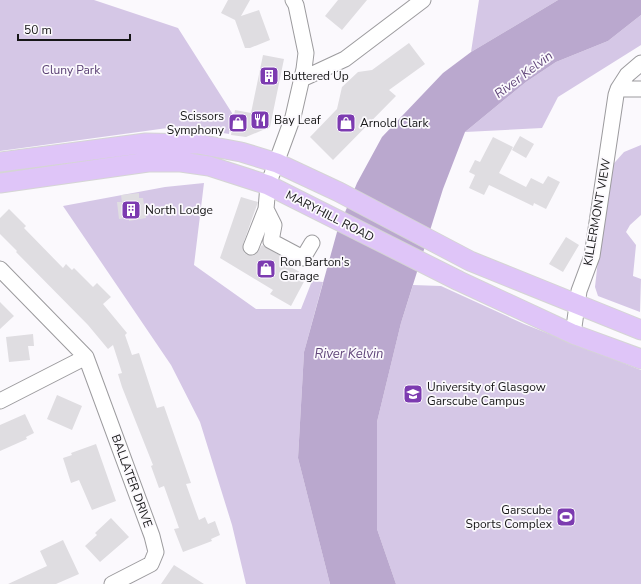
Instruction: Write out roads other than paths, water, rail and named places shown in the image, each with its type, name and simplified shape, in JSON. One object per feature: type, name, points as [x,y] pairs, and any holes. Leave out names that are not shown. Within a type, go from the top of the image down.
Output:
[{"type":"main road","name":"MARYHILL ROAD","points":[[0,162],[146,143],[185,142],[241,152],[277,163],[338,192],[435,244],[470,260],[641,330]]},
{"type":"main road","name":"MARYHILL ROAD","points":[[0,183],[148,162],[182,162],[209,166],[268,185],[425,264],[573,334],[641,359]]},
{"type":"main road","points":[[460,281],[470,260]]},
{"type":"street","points":[[251,247],[266,209],[268,185],[293,117],[302,79],[306,53],[296,5],[293,0]]},
{"type":"street","points":[[302,79],[345,59],[423,0]]},
{"type":"street","name":"KILLERMONT VIEW","points":[[573,334],[579,291],[592,256],[614,105],[618,89],[627,75],[641,63]]},
{"type":"street","points":[[618,89],[641,89]]},
{"type":"street","points":[[266,209],[274,225],[271,242],[303,258],[312,243]]},
{"type":"street","points":[[0,269],[86,357],[0,401]]},
{"type":"street","name":"BALLATER DRIVE","points":[[86,357],[152,536],[156,552],[151,564],[112,584]]},
{"type":"water","name":"River Kelvin","points":[[558,0],[641,0],[641,15],[608,41],[556,62],[526,82],[465,132],[443,189],[401,323],[377,422],[377,529],[396,584],[330,584],[298,458],[304,352],[337,232],[357,183],[382,137],[443,73],[471,52]]},
{"type":"place","name":"Buttered Up","points":[[269,76]]},
{"type":"place","name":"Bay Leaf","points":[[260,120]]},
{"type":"place","name":"Scissors Symphony","points":[[238,123]]},
{"type":"place","name":"Arnold Clark","points":[[346,123]]},
{"type":"place","name":"North Lodge","points":[[131,210]]},
{"type":"place","name":"Ron Barton's Garage","points":[[266,269]]},
{"type":"place","name":"University of Glasgow Garscube Campus","points":[[413,394]]},
{"type":"place","name":"Garscube Sports Complex","points":[[566,517]]},
{"type":"park label","name":"Cluny Park","points":[[71,70]]}]
